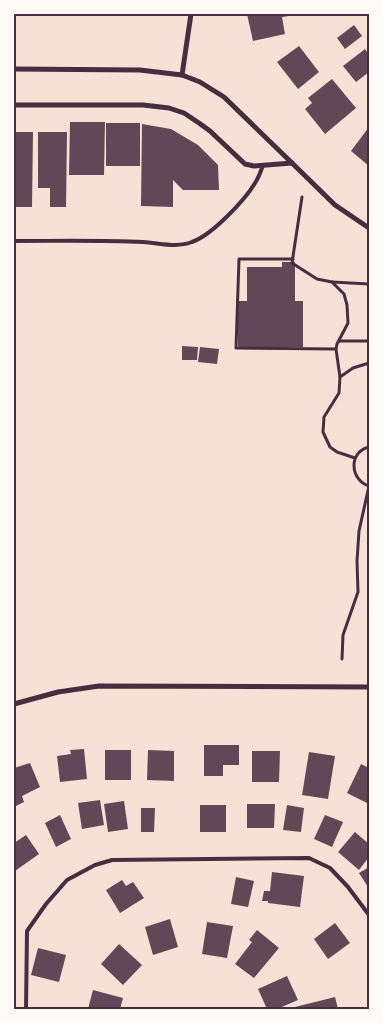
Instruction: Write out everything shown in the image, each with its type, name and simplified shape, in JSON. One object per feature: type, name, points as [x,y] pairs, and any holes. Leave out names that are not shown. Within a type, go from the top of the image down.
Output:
[{"type":"street","points":[[182,75],[191,14]]},
{"type":"street","points":[[14,69],[140,70],[182,75],[200,82],[224,97],[335,205],[369,228]]},
{"type":"street","points":[[14,104],[144,105],[169,108],[199,123],[249,166],[292,163]]},
{"type":"street","points":[[14,704],[58,692],[99,686],[369,687]]},
{"type":"lane","points":[[14,241],[144,242],[183,245],[193,242],[203,237],[215,227],[249,192],[263,165]]},
{"type":"lane","points":[[26,1009],[27,931],[46,904],[67,880],[95,865],[112,860],[309,858],[330,868],[348,887],[369,915]]},
{"type":"lane","points":[[369,938],[369,948]]},
{"type":"path","points":[[302,197],[292,263],[317,279],[332,282],[369,284]]},
{"type":"path","points":[[293,259],[239,259],[236,348],[336,349]]},
{"type":"path","points":[[332,282],[344,294],[348,323],[336,349],[340,378],[339,393],[324,417],[323,432],[330,447],[337,452],[355,458]]},
{"type":"path","points":[[339,341],[369,341]]},
{"type":"path","points":[[340,378],[353,368],[369,363]]},
{"type":"path","points":[[342,659],[343,635],[358,592],[357,561],[359,531],[369,486],[355,476],[353,464],[355,458],[365,448],[369,448]]},
{"type":"building","points":[[247,14],[296,15],[282,17],[285,34],[253,41]]},
{"type":"building","points":[[354,25],[362,36],[345,49],[337,38]]},
{"type":"building","points":[[299,46],[319,72],[298,89],[277,62]]},
{"type":"building","points":[[365,49],[369,55],[369,72],[356,82],[343,66]]},
{"type":"building","points":[[332,79],[356,108],[325,134],[305,109],[312,103],[308,98]]},
{"type":"building","points":[[70,122],[105,122],[104,175],[69,175]]},
{"type":"building","points":[[106,123],[140,123],[140,166],[106,166]]},
{"type":"building","points":[[142,124],[171,129],[198,145],[218,165],[219,190],[183,190],[173,180],[173,207],[141,206]]},
{"type":"building","points":[[369,127],[369,166],[351,151]]},
{"type":"building","points":[[14,132],[33,132],[32,207],[16,207],[16,190],[14,190]]},
{"type":"building","points":[[38,132],[67,132],[66,207],[50,207],[50,188],[38,188]]},
{"type":"building","points":[[282,262],[295,262],[295,301],[303,301],[303,347],[238,347],[238,301],[247,301],[247,267],[282,267]]},
{"type":"building","points":[[182,346],[198,347],[197,360],[182,360]]},
{"type":"building","points":[[200,347],[219,349],[217,364],[198,362]]},
{"type":"building","points":[[204,745],[239,745],[239,765],[223,765],[223,776],[204,776]]},
{"type":"building","points":[[84,749],[87,779],[60,782],[57,756],[71,754],[70,750]]},
{"type":"building","points":[[105,750],[131,750],[131,780],[105,780]]},
{"type":"building","points":[[148,750],[174,751],[174,781],[147,780]]},
{"type":"building","points":[[252,751],[280,751],[279,782],[252,782]]},
{"type":"building","points":[[309,752],[335,756],[328,799],[302,795]]},
{"type":"building","points":[[30,763],[40,787],[22,796],[24,802],[14,807],[14,768]]},
{"type":"building","points":[[361,764],[369,768],[369,804],[347,793]]},
{"type":"building","points":[[100,800],[104,825],[82,829],[78,803]]},
{"type":"building","points":[[124,801],[128,829],[108,832],[104,804]]},
{"type":"building","points":[[247,804],[275,804],[274,828],[247,828]]},
{"type":"building","points":[[200,805],[226,805],[226,832],[200,832]]},
{"type":"building","points":[[287,805],[304,808],[301,832],[283,830]]},
{"type":"building","points":[[141,808],[155,808],[154,832],[141,832]]},
{"type":"building","points":[[60,815],[71,839],[56,847],[45,823]]},
{"type":"building","points":[[325,815],[343,822],[332,847],[314,839]]},
{"type":"building","points":[[355,832],[369,844],[369,857],[359,870],[338,852]]},
{"type":"building","points":[[26,835],[39,854],[15,871],[14,843]]},
{"type":"building","points":[[369,867],[369,886],[368,887],[359,873]]},
{"type":"building","points":[[272,872],[304,876],[300,907],[262,901],[264,891],[270,891]]},
{"type":"building","points":[[236,877],[254,881],[248,907],[231,904]]},
{"type":"building","points":[[122,880],[126,886],[133,882],[144,898],[120,913],[106,890]]},
{"type":"building","points":[[170,919],[178,947],[153,955],[145,927]]},
{"type":"building","points":[[207,922],[233,926],[227,958],[202,954]]},
{"type":"building","points":[[335,923],[350,943],[328,959],[314,939]]},
{"type":"building","points":[[257,930],[279,948],[254,978],[235,964],[252,942],[249,940]]},
{"type":"building","points":[[119,944],[142,965],[123,985],[101,964]]},
{"type":"building","points":[[38,948],[66,955],[59,982],[31,975]]},
{"type":"building","points":[[287,976],[298,1000],[277,1009],[267,1009],[258,989]]},
{"type":"building","points":[[93,990],[123,998],[120,1009],[88,1009]]},
{"type":"building","points":[[335,997],[338,1009],[296,1009],[295,1007]]}]
